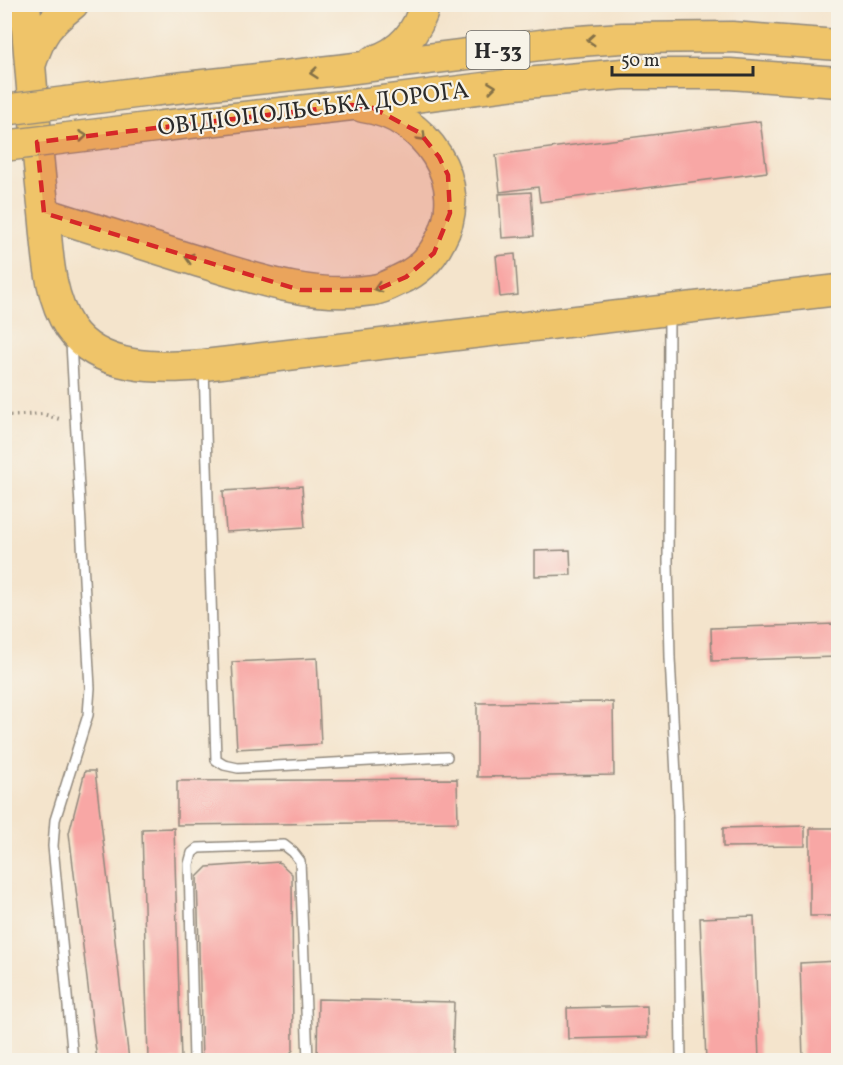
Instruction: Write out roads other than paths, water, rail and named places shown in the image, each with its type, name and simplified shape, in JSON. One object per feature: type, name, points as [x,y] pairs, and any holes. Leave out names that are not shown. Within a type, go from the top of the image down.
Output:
[{"type":"main road","points":[[26,4],[51,278],[59,305],[70,328],[88,346],[116,361],[138,366],[204,365],[838,290]]},
{"type":"main road","points":[[31,66],[38,42],[50,23],[73,4]]},
{"type":"main road","points":[[347,69],[396,51],[411,35],[425,4]]},
{"type":"main road","name":"ОВІДІОПОЛЬСЬКА ДОРОГА","points":[[4,110],[532,45],[622,38],[732,37],[838,45]]},
{"type":"main road","name":"ОВІДІОПОЛЬСЬКА ДОРОГА","points":[[4,146],[515,84],[624,74],[730,74],[838,82]]},
{"type":"main road","points":[[44,213],[260,280],[300,290],[344,293],[376,290],[406,277],[422,266],[434,253],[445,232],[450,213],[451,194],[448,175],[439,157],[420,132],[393,115],[373,108],[352,105]]},
{"type":"lane","points":[[669,309],[668,574],[678,815],[681,1060]]},
{"type":"lane","points":[[70,328],[90,688],[88,715],[55,820],[53,846],[73,1060]]},
{"type":"lane","points":[[204,365],[216,760],[224,765],[238,768],[447,757]]},
{"type":"lane","points":[[194,1060],[189,864],[192,853],[198,848],[284,845],[300,861],[308,1060]]}]
